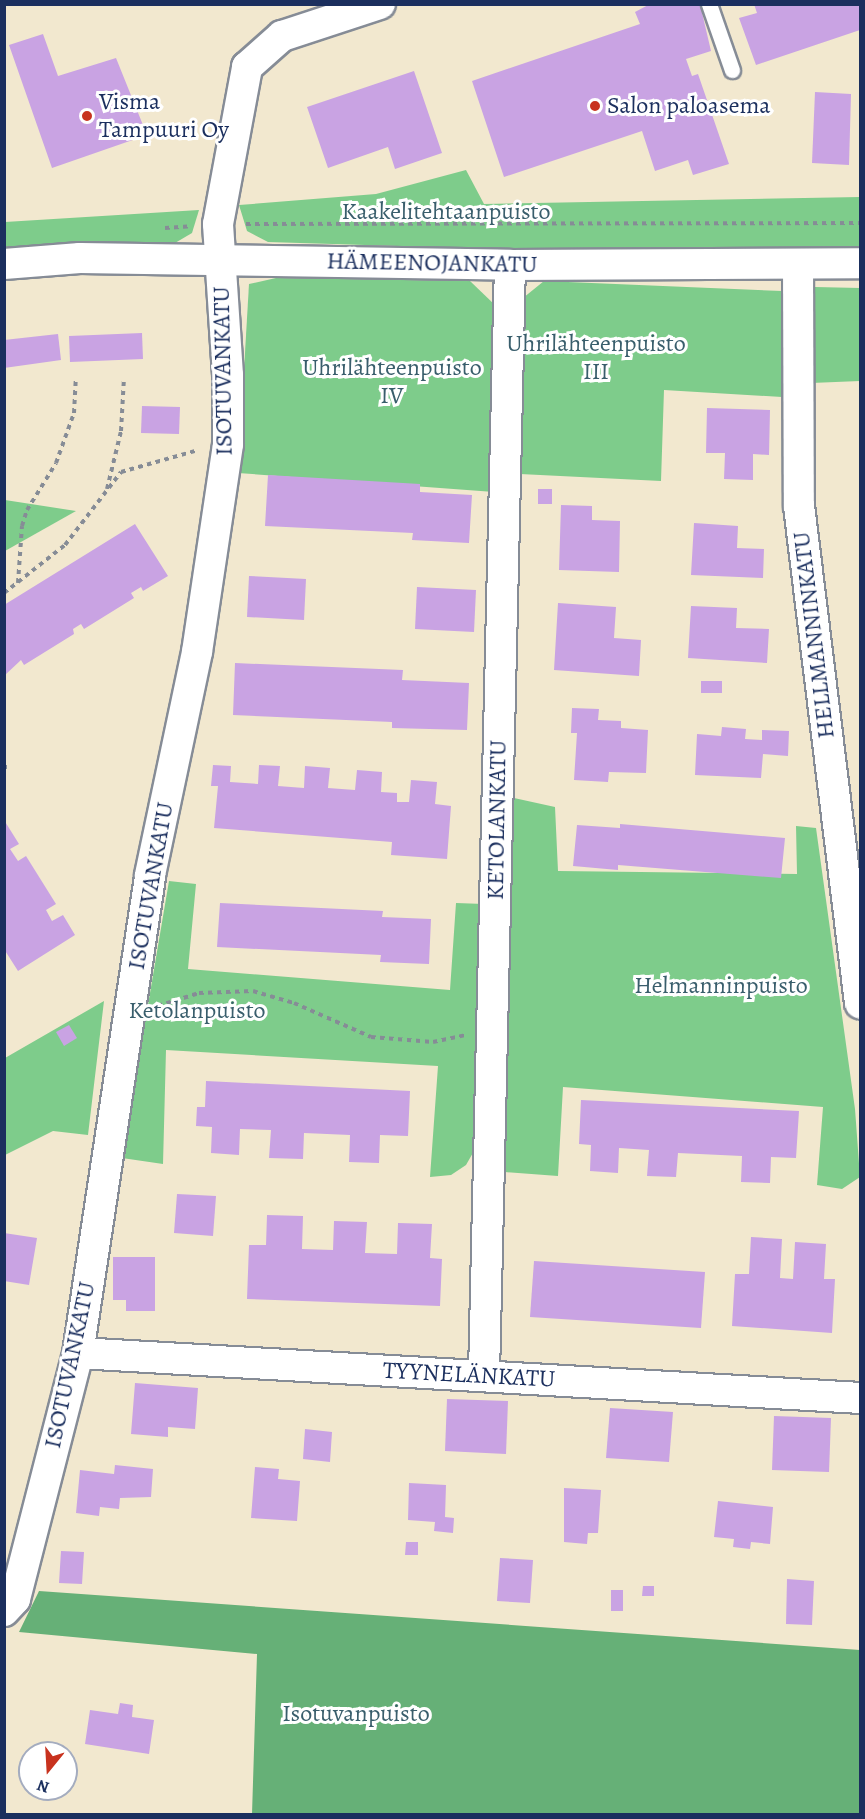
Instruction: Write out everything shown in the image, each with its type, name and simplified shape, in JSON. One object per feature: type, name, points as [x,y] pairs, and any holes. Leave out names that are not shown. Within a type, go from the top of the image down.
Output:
[{"type":"street","name":"ISOTUVANKATU","points":[[4,1611],[15,1599],[78,1353],[150,875],[197,652],[228,444],[218,224],[248,67],[282,36],[380,4]]},
{"type":"street","name":"HÄMEENOJANKATU","points":[[4,264],[80,258],[510,266],[861,263]]},
{"type":"street","name":"HELLMANNINKATU","points":[[798,265],[799,506],[861,1003]]},
{"type":"street","name":"KETOLANKATU","points":[[484,1375],[510,266]]},
{"type":"street","name":"TYYNELÄNKATU","points":[[78,1353],[861,1398]]},
{"type":"lane","points":[[709,4],[732,70]]},
{"type":"path","points":[[159,228],[218,224],[861,223]]},
{"type":"path","points":[[107,491],[122,431],[124,378]]},
{"type":"path","points":[[18,584],[22,526],[27,510],[56,464],[74,412],[76,379]]},
{"type":"path","points":[[4,593],[65,545],[121,472],[174,455],[228,444]]},
{"type":"path","points":[[128,1018],[182,997],[234,990],[271,995],[371,1037],[411,1042],[452,1040],[492,1022]]},
{"type":"green space","name":"Kaakelitehtaanpuisto","points":[[466,170],[484,204],[860,197],[860,247],[526,250],[268,242],[247,231],[239,205],[376,194]]},
{"type":"green space","points":[[199,210],[192,233],[175,243],[5,252],[5,222]]},
{"type":"green space","name":"Uhrilähteenpuisto IV","points":[[276,278],[470,281],[496,306],[494,492],[238,473],[249,284]]},
{"type":"green space","name":"Uhrilähteenpuisto III","points":[[544,281],[782,291],[782,397],[664,390],[661,481],[520,474],[523,298]]},
{"type":"green space","points":[[815,287],[860,288],[860,381],[811,383]]},
{"type":"green space","points":[[5,500],[76,511],[5,551]]},
{"type":"green space","name":"Helmanninpuisto","points":[[514,798],[555,807],[558,871],[797,874],[796,826],[816,828],[855,1109],[860,1177],[842,1189],[817,1185],[823,1107],[563,1087],[558,1176],[505,1172]]},
{"type":"green space","name":"Ketolanpuisto","points":[[169,881],[196,884],[188,969],[450,990],[456,903],[484,904],[474,1151],[466,1165],[451,1175],[430,1177],[438,1066],[166,1050],[163,1164],[122,1158]]},
{"type":"green space","points":[[104,1001],[88,1135],[53,1131],[5,1155],[5,1058]]},
{"type":"green space","name":"Isotuvanpuisto","points":[[39,1591],[860,1650],[860,1814],[252,1814],[257,1654],[19,1632]]},
{"type":"building","name":"Salon paloasema","points":[[650,4],[700,4],[711,51],[686,59],[692,76],[698,74],[729,164],[693,175],[688,160],[655,171],[642,131],[504,177],[472,81],[640,24],[635,12]]},
{"type":"building","points":[[754,4],[860,4],[860,30],[756,65],[739,18],[757,13]]},
{"type":"building","name":"Visma Tampuuri Oy","points":[[43,34],[58,76],[116,58],[147,135],[52,168],[9,45]]},
{"type":"building","points":[[414,71],[442,153],[395,169],[388,147],[328,168],[307,107]]},
{"type":"building","points":[[815,92],[851,94],[849,165],[812,163]]},
{"type":"building","points":[[142,333],[143,359],[70,362],[69,336]]},
{"type":"building","points":[[58,334],[61,360],[4,368],[4,340]]},
{"type":"building","points":[[142,406],[180,407],[179,434],[141,433]]},
{"type":"building","points":[[707,408],[770,410],[769,455],[753,454],[753,480],[724,479],[725,453],[706,453]]},
{"type":"building","points":[[268,475],[420,484],[420,492],[472,495],[469,543],[412,540],[413,533],[265,526]]},
{"type":"building","points":[[538,489],[552,489],[552,504],[538,504]]},
{"type":"building","points":[[561,505],[592,506],[592,520],[620,521],[619,572],[559,570]]},
{"type":"building","points":[[694,523],[738,526],[737,548],[764,549],[763,578],[691,575]]},
{"type":"building","points":[[135,524],[168,576],[143,591],[141,587],[131,593],[134,598],[84,629],[81,624],[73,629],[74,634],[24,665],[21,660],[4,676],[4,605]]},
{"type":"building","points":[[249,576],[306,579],[304,620],[247,617]]},
{"type":"building","points":[[417,587],[476,590],[474,632],[415,629]]},
{"type":"building","points":[[558,603],[616,607],[614,638],[641,640],[639,676],[554,670]]},
{"type":"building","points":[[691,606],[737,608],[736,628],[769,629],[767,663],[688,658]]},
{"type":"building","points":[[235,663],[403,670],[402,680],[469,683],[467,730],[392,728],[392,722],[233,715]]},
{"type":"building","points":[[701,681],[722,681],[722,693],[701,693]]},
{"type":"building","points":[[572,708],[599,709],[598,720],[621,721],[621,728],[648,730],[646,773],[609,772],[608,782],[574,780],[577,733],[571,733]]},
{"type":"building","points":[[722,727],[746,729],[745,739],[762,740],[762,730],[789,731],[788,756],[763,754],[761,778],[695,775],[697,734],[721,736]]},
{"type":"building","points":[[213,765],[231,766],[230,782],[258,784],[259,765],[280,766],[278,786],[304,788],[305,766],[330,768],[328,788],[355,790],[357,770],[382,772],[381,792],[397,793],[397,802],[409,802],[411,780],[437,782],[435,804],[451,806],[447,859],[391,855],[392,842],[214,828],[218,786],[211,786]]},
{"type":"building","points":[[4,820],[19,844],[10,849],[18,861],[26,856],[56,904],[46,910],[52,921],[63,915],[75,935],[18,971],[4,949]]},
{"type":"building","points":[[620,824],[785,838],[781,878],[618,865],[618,870],[573,866],[577,825],[620,828]]},
{"type":"building","points":[[220,903],[383,911],[382,917],[431,919],[429,964],[380,962],[381,955],[217,947]]},
{"type":"building","points":[[69,1025],[77,1038],[64,1046],[56,1032]]},
{"type":"building","points":[[206,1081],[410,1091],[408,1136],[380,1135],[379,1163],[349,1162],[350,1135],[304,1133],[303,1159],[269,1158],[271,1130],[240,1129],[239,1155],[211,1153],[212,1127],[196,1126],[197,1107],[205,1107]]},
{"type":"building","points":[[581,1100],[799,1111],[796,1158],[771,1157],[770,1183],[741,1182],[742,1156],[678,1153],[676,1177],[647,1176],[649,1150],[619,1148],[618,1173],[590,1171],[591,1145],[579,1144]]},
{"type":"building","points":[[177,1194],[216,1196],[213,1236],[174,1233]]},
{"type":"building","points":[[267,1215],[303,1216],[302,1249],[333,1250],[334,1221],[367,1222],[365,1253],[397,1254],[398,1223],[432,1224],[430,1258],[442,1259],[440,1306],[247,1299],[249,1245],[266,1245]]},
{"type":"building","points":[[4,1233],[37,1238],[29,1285],[4,1281]]},
{"type":"building","points":[[751,1237],[782,1239],[780,1278],[793,1279],[795,1242],[826,1244],[824,1279],[835,1279],[832,1333],[732,1326],[735,1274],[749,1274]]},
{"type":"building","points":[[113,1257],[155,1257],[155,1311],[126,1311],[126,1300],[113,1300]]},
{"type":"building","points":[[534,1261],[705,1272],[701,1328],[530,1317]]},
{"type":"building","points":[[135,1383],[198,1388],[195,1429],[168,1427],[168,1437],[131,1434]]},
{"type":"building","points":[[447,1399],[508,1401],[506,1454],[445,1451]]},
{"type":"building","points":[[610,1408],[673,1412],[669,1462],[606,1458]]},
{"type":"building","points":[[774,1416],[831,1418],[829,1472],[772,1470]]},
{"type":"building","points":[[305,1429],[332,1432],[330,1462],[303,1459]]},
{"type":"building","points":[[115,1465],[153,1469],[151,1497],[120,1498],[119,1509],[100,1507],[99,1516],[76,1513],[80,1470],[114,1474]]},
{"type":"building","points":[[255,1467],[279,1469],[278,1479],[300,1481],[297,1521],[251,1518]]},
{"type":"building","points":[[409,1483],[446,1485],[445,1517],[454,1518],[453,1533],[434,1531],[435,1522],[408,1520]]},
{"type":"building","points":[[564,1488],[601,1490],[598,1533],[588,1533],[587,1544],[564,1542]]},
{"type":"building","points":[[718,1501],[773,1507],[770,1544],[751,1542],[750,1549],[733,1547],[734,1539],[714,1537]]},
{"type":"building","points":[[406,1542],[418,1542],[418,1555],[405,1555]]},
{"type":"building","points":[[61,1551],[84,1552],[82,1584],[59,1583]]},
{"type":"building","points":[[500,1558],[533,1560],[530,1603],[497,1601]]},
{"type":"building","points":[[787,1579],[814,1581],[812,1625],[786,1624]]},
{"type":"building","points":[[643,1586],[654,1586],[654,1596],[642,1596]]},
{"type":"building","points":[[611,1590],[623,1590],[623,1611],[611,1611]]},
{"type":"building","points":[[120,1703],[133,1705],[132,1717],[154,1720],[149,1754],[85,1744],[90,1710],[118,1714]]},
{"type":"place","name":"Salon paloasema","points":[[595,106]]},
{"type":"place","name":"Visma Tampuuri Oy","points":[[87,116]]}]
